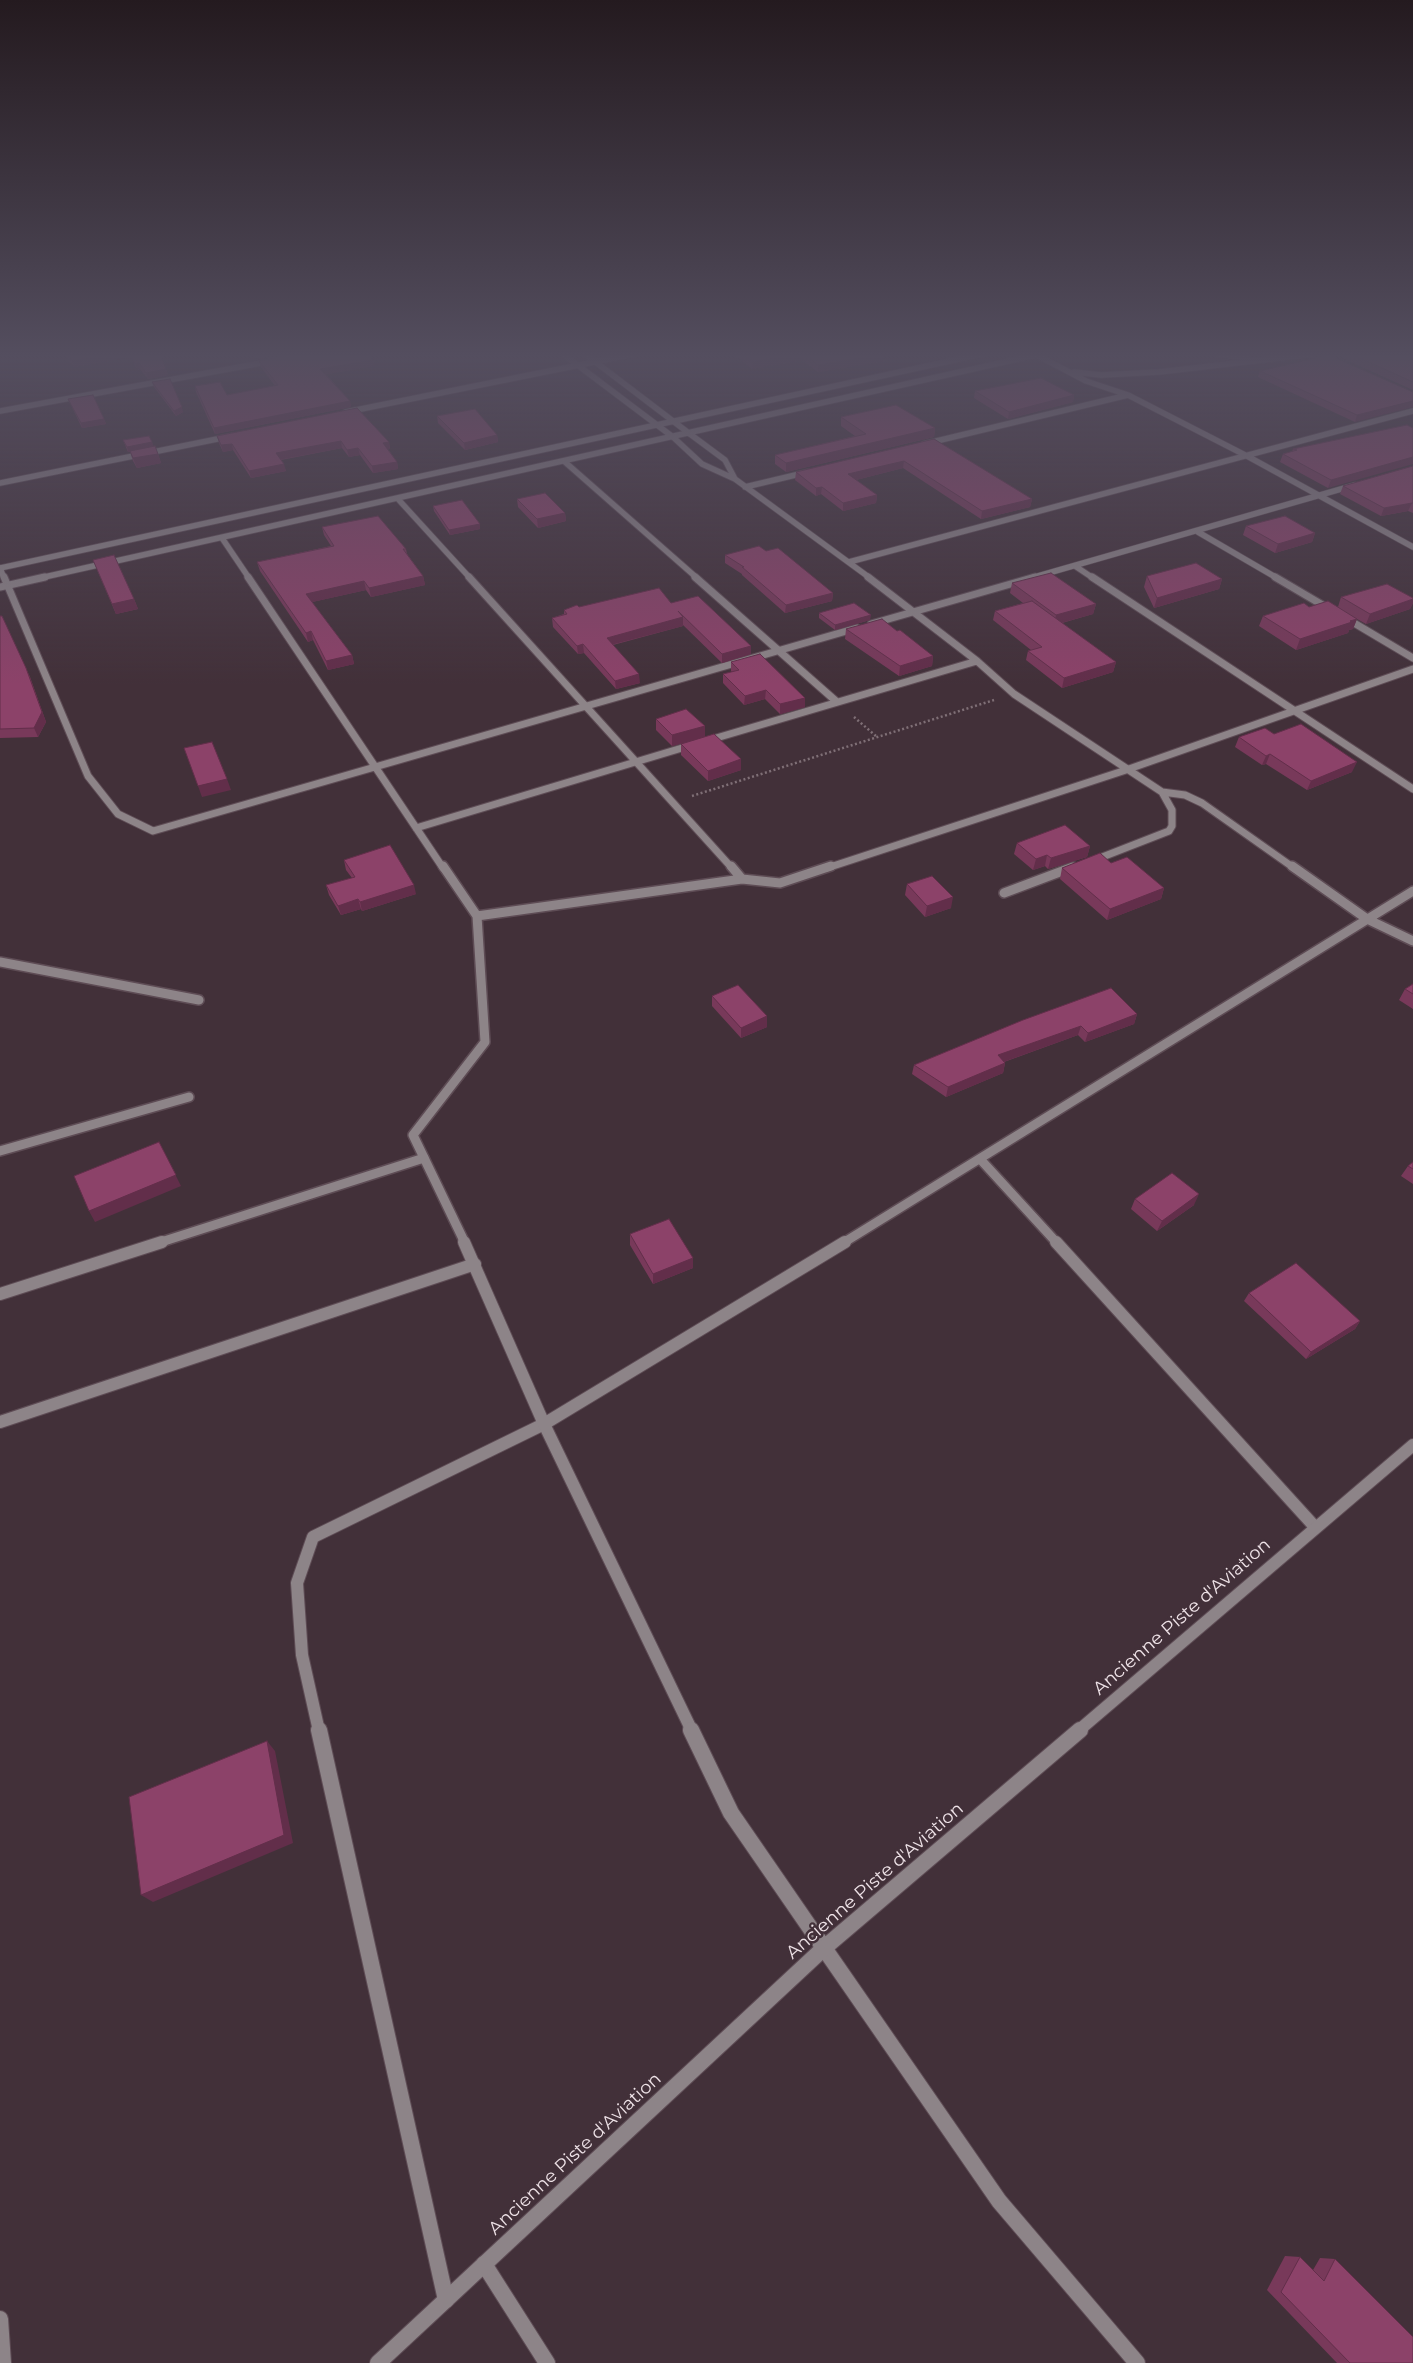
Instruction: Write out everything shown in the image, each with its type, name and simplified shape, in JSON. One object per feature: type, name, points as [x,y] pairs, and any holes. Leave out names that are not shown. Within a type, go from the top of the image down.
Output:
[{"type":"street","points":[[0,483],[91,464]]},
{"type":"street","points":[[473,464],[0,568],[4,586],[88,776],[118,814],[153,831],[1198,532],[1366,482]]},
{"type":"street","points":[[4,586],[555,464]]},
{"type":"street","points":[[568,464],[837,702]]},
{"type":"street","points":[[703,464],[735,480],[849,562],[977,661],[1014,694],[1126,770],[1162,792],[1185,795],[1202,803],[1367,919],[1413,941]]},
{"type":"street","points":[[727,464],[735,480]]},
{"type":"street","points":[[849,562],[1216,464]]},
{"type":"street","points":[[1262,464],[1413,547]]},
{"type":"street","points":[[745,487],[812,471]]},
{"type":"street","points":[[398,499],[742,879]]},
{"type":"street","points":[[1198,532],[1413,658]]},
{"type":"street","points":[[222,538],[477,916],[485,1042],[413,1135],[475,1264],[544,1424],[731,1813],[999,2201],[1137,2363]]},
{"type":"street","points":[[1075,566],[1413,789]]},
{"type":"street","points":[[416,828],[977,661]]},
{"type":"street","points":[[477,916],[742,879],[780,883],[1126,770],[1413,669]]},
{"type":"street","points":[[1088,862],[1169,831],[1172,826],[1172,810],[1162,792]]},
{"type":"street","points":[[1004,893],[1078,866]]},
{"type":"street","points":[[446,2300],[302,1655],[297,1583],[313,1537],[544,1424],[981,1160],[1413,891]]},
{"type":"street","points":[[0,962],[199,1000]]},
{"type":"street","points":[[0,1151],[189,1097]]},
{"type":"street","points":[[0,1294],[424,1158]]},
{"type":"street","points":[[981,1160],[1316,1527]]},
{"type":"street","points":[[0,1422],[475,1264]]},
{"type":"street","name":"Ancienne Piste d'Aviation","points":[[378,2363],[824,1948],[1413,1446]]},
{"type":"street","points":[[484,2264],[547,2363]]},
{"type":"street","points":[[0,2319],[3,2363]]},
{"type":"path","points":[[672,802],[1014,694]]},
{"type":"path","points":[[837,702],[877,737]]},
{"type":"building","points":[[245,464],[283,464],[249,471]]},
{"type":"building","points":[[828,464],[890,464],[848,474],[877,495],[843,503],[822,487],[816,488],[796,472]]},
{"type":"building","points":[[909,464],[975,464],[1032,499],[982,511]]},
{"type":"building","points":[[1302,464],[1387,464],[1331,480]]},
{"type":"building","points":[[1413,466],[1413,503],[1384,508],[1343,486]]},
{"type":"building","points":[[545,493],[565,513],[537,519],[517,499]]},
{"type":"building","points":[[462,500],[480,524],[449,530],[433,506]]},
{"type":"building","points":[[378,516],[406,549],[403,549],[423,576],[369,588],[364,581],[306,594],[352,655],[326,661],[311,631],[306,633],[257,562],[334,546],[322,527]]},
{"type":"building","points":[[1285,516],[1315,533],[1278,544],[1246,526]]},
{"type":"building","points":[[759,546],[766,551],[778,548],[833,593],[786,605],[742,567],[744,567],[725,555]]},
{"type":"building","points":[[114,555],[134,599],[112,604],[93,560]]},
{"type":"building","points":[[1196,563],[1222,579],[1157,598],[1147,576]]},
{"type":"building","points":[[1051,573],[1096,604],[1056,615],[1012,583]]},
{"type":"building","points":[[1387,584],[1413,599],[1370,614],[1341,597]]},
{"type":"building","points":[[659,588],[671,603],[698,596],[751,646],[722,654],[678,611],[683,617],[607,638],[639,674],[615,681],[583,644],[577,646],[552,618],[567,614],[564,610],[577,605],[579,607]]},
{"type":"building","points":[[1032,601],[1116,662],[1064,678],[1028,651],[1042,647],[995,611]]},
{"type":"building","points":[[1328,601],[1357,619],[1300,639],[1263,616],[1304,603],[1309,607]]},
{"type":"building","points":[[854,603],[871,615],[835,625],[819,613]]},
{"type":"building","points":[[0,616],[2,616],[26,668],[42,712],[34,728],[0,729]]},
{"type":"building","points":[[882,619],[897,631],[900,630],[933,656],[900,666],[846,629]]},
{"type":"building","points":[[760,654],[805,698],[780,704],[766,690],[745,696],[723,674],[739,670],[731,662]]},
{"type":"building","points":[[686,709],[705,726],[672,735],[656,719]]},
{"type":"building","points":[[1301,724],[1357,762],[1311,781],[1270,754],[1266,756],[1239,737],[1265,728],[1274,734]]},
{"type":"building","points":[[714,734],[741,759],[708,771],[681,744]]},
{"type":"building","points":[[212,742],[227,779],[198,786],[184,748]]},
{"type":"building","points":[[1065,825],[1090,846],[1051,858],[1047,855],[1036,859],[1017,843]]},
{"type":"building","points":[[390,845],[414,885],[360,902],[358,899],[338,906],[326,885],[355,877],[344,860]]},
{"type":"building","points":[[1100,853],[1111,863],[1127,857],[1164,888],[1110,909],[1062,868]]},
{"type":"building","points":[[932,876],[953,897],[927,906],[907,884]]},
{"type":"building","points":[[1413,984],[1413,994],[1405,989]]},
{"type":"building","points":[[738,985],[767,1016],[741,1028],[712,996]]},
{"type":"building","points":[[1111,988],[1137,1014],[1088,1033],[1081,1026],[998,1055],[1005,1063],[948,1087],[914,1065],[1023,1020]]},
{"type":"building","points":[[159,1142],[176,1175],[89,1211],[74,1176]]},
{"type":"building","points":[[1413,1162],[1413,1169],[1408,1166]]},
{"type":"building","points":[[1172,1173],[1199,1194],[1162,1221],[1135,1199]]},
{"type":"building","points":[[669,1219],[693,1258],[653,1274],[630,1234]]},
{"type":"building","points":[[1296,1263],[1360,1321],[1311,1352],[1249,1293]]},
{"type":"building","points":[[267,1741],[284,1835],[141,1895],[129,1797]]},
{"type":"building","points":[[1300,2257],[1324,2281],[1335,2259],[1413,2337],[1413,2363],[1350,2363],[1281,2292]]}]
